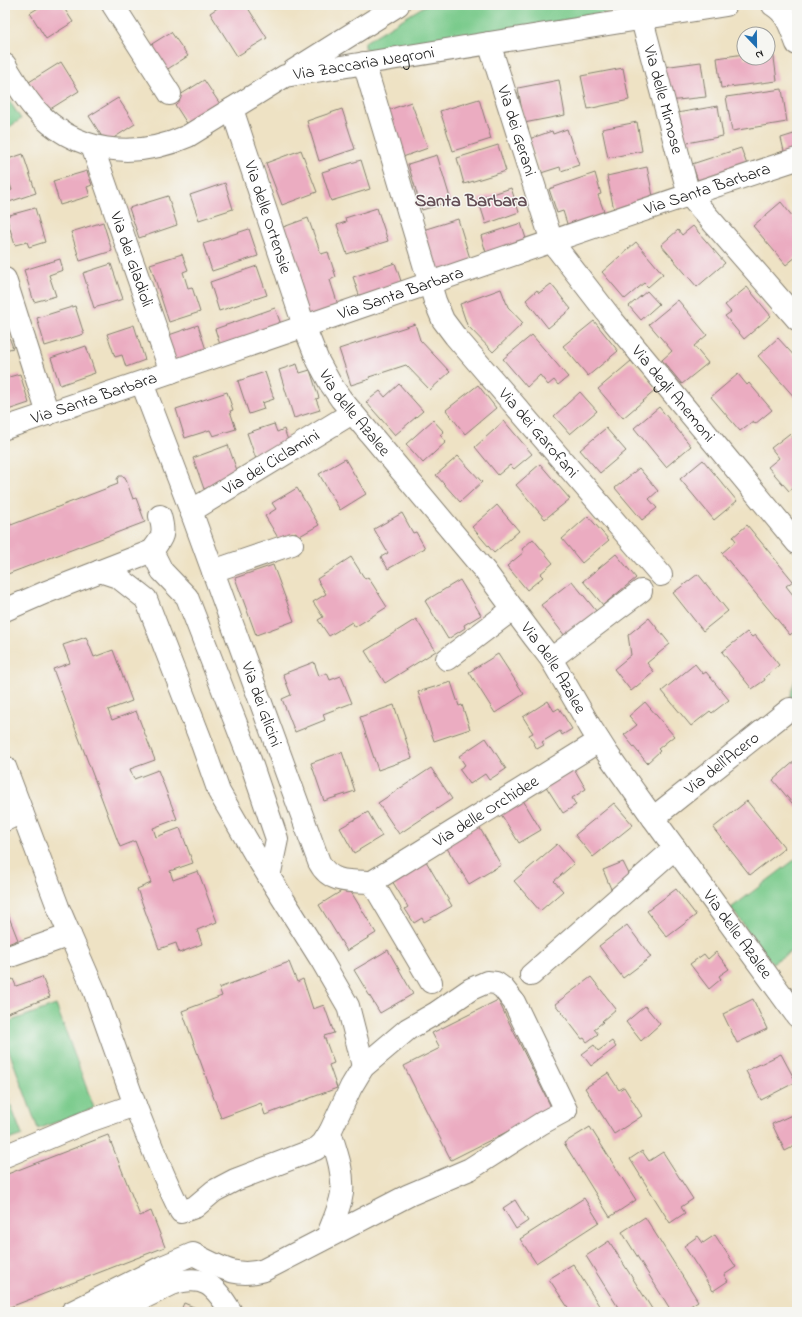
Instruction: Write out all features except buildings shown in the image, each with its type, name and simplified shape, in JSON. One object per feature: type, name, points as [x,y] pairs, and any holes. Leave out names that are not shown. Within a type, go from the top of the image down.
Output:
[{"type":"street","points":[[114,5],[170,94]]},
{"type":"street","points":[[285,76],[398,5]]},
{"type":"street","name":"Via Zaccaria Negroni","points":[[5,65],[30,102],[60,131],[92,146],[108,150],[124,151],[171,144],[188,136],[285,76],[489,43],[640,12],[726,5]]},
{"type":"street","points":[[774,5],[785,15],[797,44]]},
{"type":"street","name":"Via delle Mimose","points":[[640,12],[689,195]]},
{"type":"street","name":"Via dei Gerani","points":[[489,43],[552,242]]},
{"type":"street","name":"Via dei Garofani","points":[[364,63],[429,283],[440,314],[455,336],[660,575]]},
{"type":"street","name":"Via delle Ortensie","points":[[232,109],[304,326]]},
{"type":"street","name":"Via dei Gladioli","points":[[92,146],[171,372]]},
{"type":"street","name":"Via Santa Barbara","points":[[5,428],[142,383],[429,283],[797,159]]},
{"type":"street","points":[[689,195],[797,319]]},
{"type":"street","name":"Via degli Anemoni","points":[[552,242],[614,322],[797,543]]},
{"type":"street","points":[[5,279],[48,414]]},
{"type":"street","name":"Via delle Azalee","points":[[304,326],[318,361],[330,383],[352,414],[485,571],[551,659],[599,741],[797,1016]]},
{"type":"street","name":"Via dei Glicini","points":[[142,383],[191,511],[322,866],[326,872],[337,878],[349,881],[372,882]]},
{"type":"street","name":"Via dei Ciclamini","points":[[191,511],[352,414]]},
{"type":"street","points":[[5,610],[44,593],[152,551],[160,541],[163,529],[160,516]]},
{"type":"street","points":[[213,571],[292,544]]},
{"type":"street","points":[[152,551],[162,571],[186,597],[249,757],[276,839],[269,877]]},
{"type":"street","points":[[100,571],[118,576],[146,599],[200,738],[219,792],[348,1006],[363,1067]]},
{"type":"street","points":[[551,659],[640,591]]},
{"type":"street","points":[[447,659],[513,609]]},
{"type":"street","name":"Via dell'Acero","points":[[653,818],[790,709]]},
{"type":"street","name":"Via delle Orchidee","points":[[372,882],[599,741]]},
{"type":"street","points":[[5,767],[14,816],[58,907],[94,990],[154,1155],[181,1212],[195,1207],[214,1191],[235,1180],[316,1149],[323,1143],[330,1132],[351,1087],[363,1067],[389,1043],[408,1029],[471,990],[487,982],[496,983],[503,988],[514,1002],[566,1110],[470,1169],[409,1195],[272,1267],[254,1273],[237,1273],[193,1254],[162,1267],[72,1312]]},
{"type":"street","points":[[531,975],[675,848]]},
{"type":"street","points":[[372,882],[430,982]]},
{"type":"street","points":[[5,958],[70,934]]},
{"type":"street","points":[[5,1156],[86,1122],[135,1105]]},
{"type":"street","points":[[327,1237],[342,1194],[342,1179],[339,1162],[330,1132]]},
{"type":"street","points":[[114,1312],[172,1284],[182,1281],[196,1280],[204,1283],[220,1295],[231,1312]]},
{"type":"green space","points":[[426,5],[618,5],[614,12],[370,53],[365,49],[365,42]]},
{"type":"green space","points":[[5,94],[21,119],[5,130]]},
{"type":"green space","points":[[797,672],[797,712],[789,702]]},
{"type":"green space","points":[[797,858],[797,948],[772,963],[731,908]]},
{"type":"green space","points":[[56,1005],[94,1108],[38,1129],[5,1040],[5,1023]]},
{"type":"green space","points":[[5,1090],[22,1135],[5,1141]]},
{"type":"district","name":"Santa Barbara","points":[[471,202]]}]
